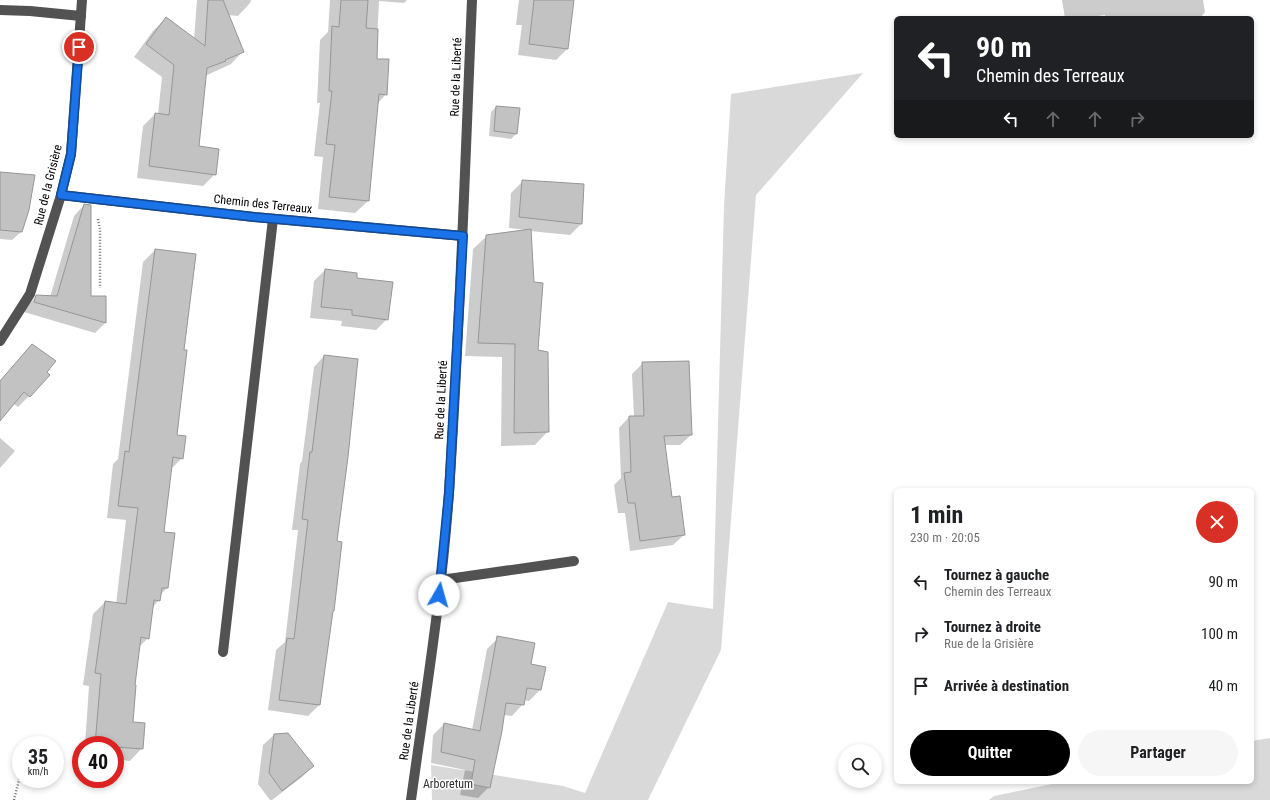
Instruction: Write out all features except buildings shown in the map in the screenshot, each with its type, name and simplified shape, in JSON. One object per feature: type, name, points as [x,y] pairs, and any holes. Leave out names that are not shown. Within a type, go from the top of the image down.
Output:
[{"type":"street","name":"Rue de la Grisière","points":[[0,341],[30,294],[61,195],[71,154],[82,0]]},
{"type":"street","name":"Rue de la Liberté","points":[[411,800],[441,580],[449,493],[463,236],[472,0]]},
{"type":"street","points":[[0,10],[30,11],[81,16]]},
{"type":"street","name":"Chemin des Terreaux","points":[[61,195],[272,219],[463,236]]},
{"type":"street","points":[[223,652],[272,219]]},
{"type":"street","points":[[441,580],[574,561]]},
{"type":"path","points":[[94,199],[100,230],[100,288]]},
{"type":"path","points":[[14,800],[17,788]]},
{"type":"green space","name":"Arboretum","points":[[863,73],[756,195],[721,650],[648,800],[432,800],[431,765],[563,786],[585,793],[668,602],[713,609],[724,206],[731,94]]},
{"type":"green space","points":[[1270,738],[1270,800],[989,800],[994,796],[1052,784],[1254,784],[1254,741]]},
{"type":"route","points":[[79,47],[71,154],[61,195],[254,217],[463,236],[449,493],[439,595]]}]
